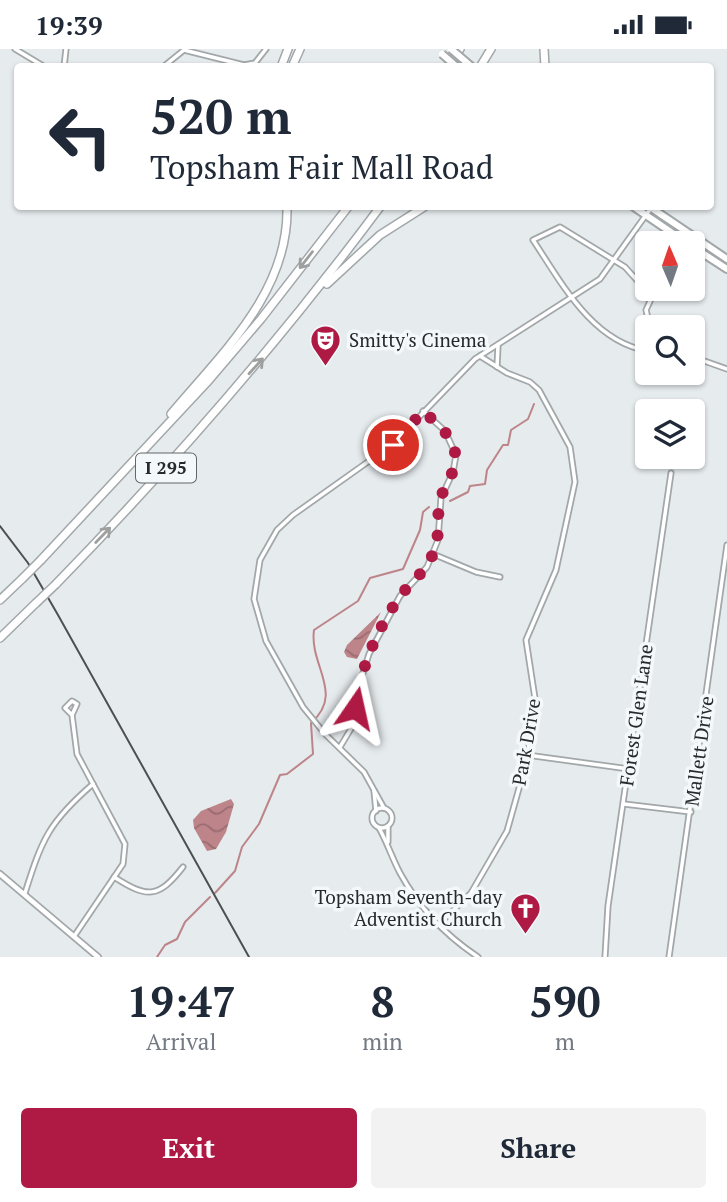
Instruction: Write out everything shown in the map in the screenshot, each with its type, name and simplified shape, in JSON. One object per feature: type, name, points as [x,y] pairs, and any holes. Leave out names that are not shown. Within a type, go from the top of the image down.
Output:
[{"type":"highway","points":[[451,49],[467,63]]},
{"type":"highway","points":[[439,51],[452,63]]},
{"type":"highway","points":[[158,435],[159,429],[264,297],[282,255],[287,210]]},
{"type":"highway","name":"I 295","points":[[0,600],[158,435],[261,319],[346,210]]},
{"type":"highway","name":"I 295","points":[[0,638],[56,584],[192,440],[309,302],[378,210]]},
{"type":"highway","points":[[309,302],[369,244],[420,210]]},
{"type":"highway","points":[[638,210],[669,231]]},
{"type":"highway","points":[[655,210],[727,259]]},
{"type":"highway","points":[[705,255],[727,269]]},
{"type":"street","points":[[15,49],[38,63]]},
{"type":"street","points":[[254,63],[266,49]]},
{"type":"street","points":[[168,63],[184,50],[236,63]]},
{"type":"street","points":[[388,844],[391,814],[384,808],[364,772],[325,734],[303,707],[260,628],[254,592],[260,559],[277,530],[293,515],[393,445],[461,371],[480,356],[592,286],[616,261],[649,210]]},
{"type":"street","points":[[635,347],[617,341],[572,297],[533,240],[560,227],[616,261],[625,267],[652,297],[646,310],[647,315]]},
{"type":"street","points":[[497,367],[498,346]]},
{"type":"street","name":"Park Drive","points":[[438,925],[471,893],[507,831],[527,755],[536,691],[526,641],[556,570],[575,482],[574,467],[560,424],[538,390],[526,380],[480,356]]},
{"type":"street","points":[[705,361],[727,369]]},
{"type":"street","points":[[340,747],[352,727],[358,689],[369,654],[400,596],[420,576],[433,554],[439,532],[441,498],[453,472],[456,454],[446,431],[423,411]]},
{"type":"street","name":"Forest Glen Lane","points":[[605,957],[608,906],[671,473]]},
{"type":"street","name":"Mallett Drive","points":[[669,957],[727,545]]},
{"type":"street","points":[[433,554],[476,572],[499,577]]},
{"type":"street","points":[[72,715],[77,754],[125,844],[123,863],[75,935]]},
{"type":"street","points":[[527,755],[628,769]]},
{"type":"street","points":[[25,893],[39,848],[61,811],[93,784]]},
{"type":"street","points":[[374,789],[376,811],[372,820],[388,844],[406,883],[438,925],[478,957]]},
{"type":"street","points":[[624,804],[691,812]]},
{"type":"street","points":[[376,811],[384,808]]},
{"type":"street","points":[[379,828],[388,826]]},
{"type":"street","points":[[114,877],[134,890],[148,894],[158,892],[172,881],[183,867]]},
{"type":"street","points":[[0,874],[98,957]]},
{"type":"water","points":[[381,612],[357,659],[347,657],[344,652],[347,645]]},
{"type":"water","points":[[231,799],[234,804],[226,832],[216,849],[207,851],[194,828],[193,820],[201,811]]},
{"type":"waterway","points":[[450,501],[468,492],[470,486],[485,484],[487,470],[503,445],[508,445],[511,430],[528,419],[534,404]]},
{"type":"waterway","points":[[215,893],[235,871],[242,847],[259,824],[280,775],[287,774],[313,754],[311,723],[321,712],[326,690],[316,655],[314,630],[358,601],[370,578],[403,569],[420,530],[423,512],[429,507]]},
{"type":"waterway","points":[[157,957],[165,945],[177,939],[185,922],[210,897]]},
{"type":"railway","points":[[0,526],[28,563],[249,957]]},
{"type":"place","name":"Smitty's Cinema","points":[[326,367]]},
{"type":"place","name":"Topsham Seventh-day Adventist Church","points":[[525,935]]},
{"type":"route","points":[[355,708],[363,667],[381,630],[400,596],[420,576],[433,554],[439,532],[439,504],[455,464],[456,454],[451,438],[423,411],[393,445]]}]
